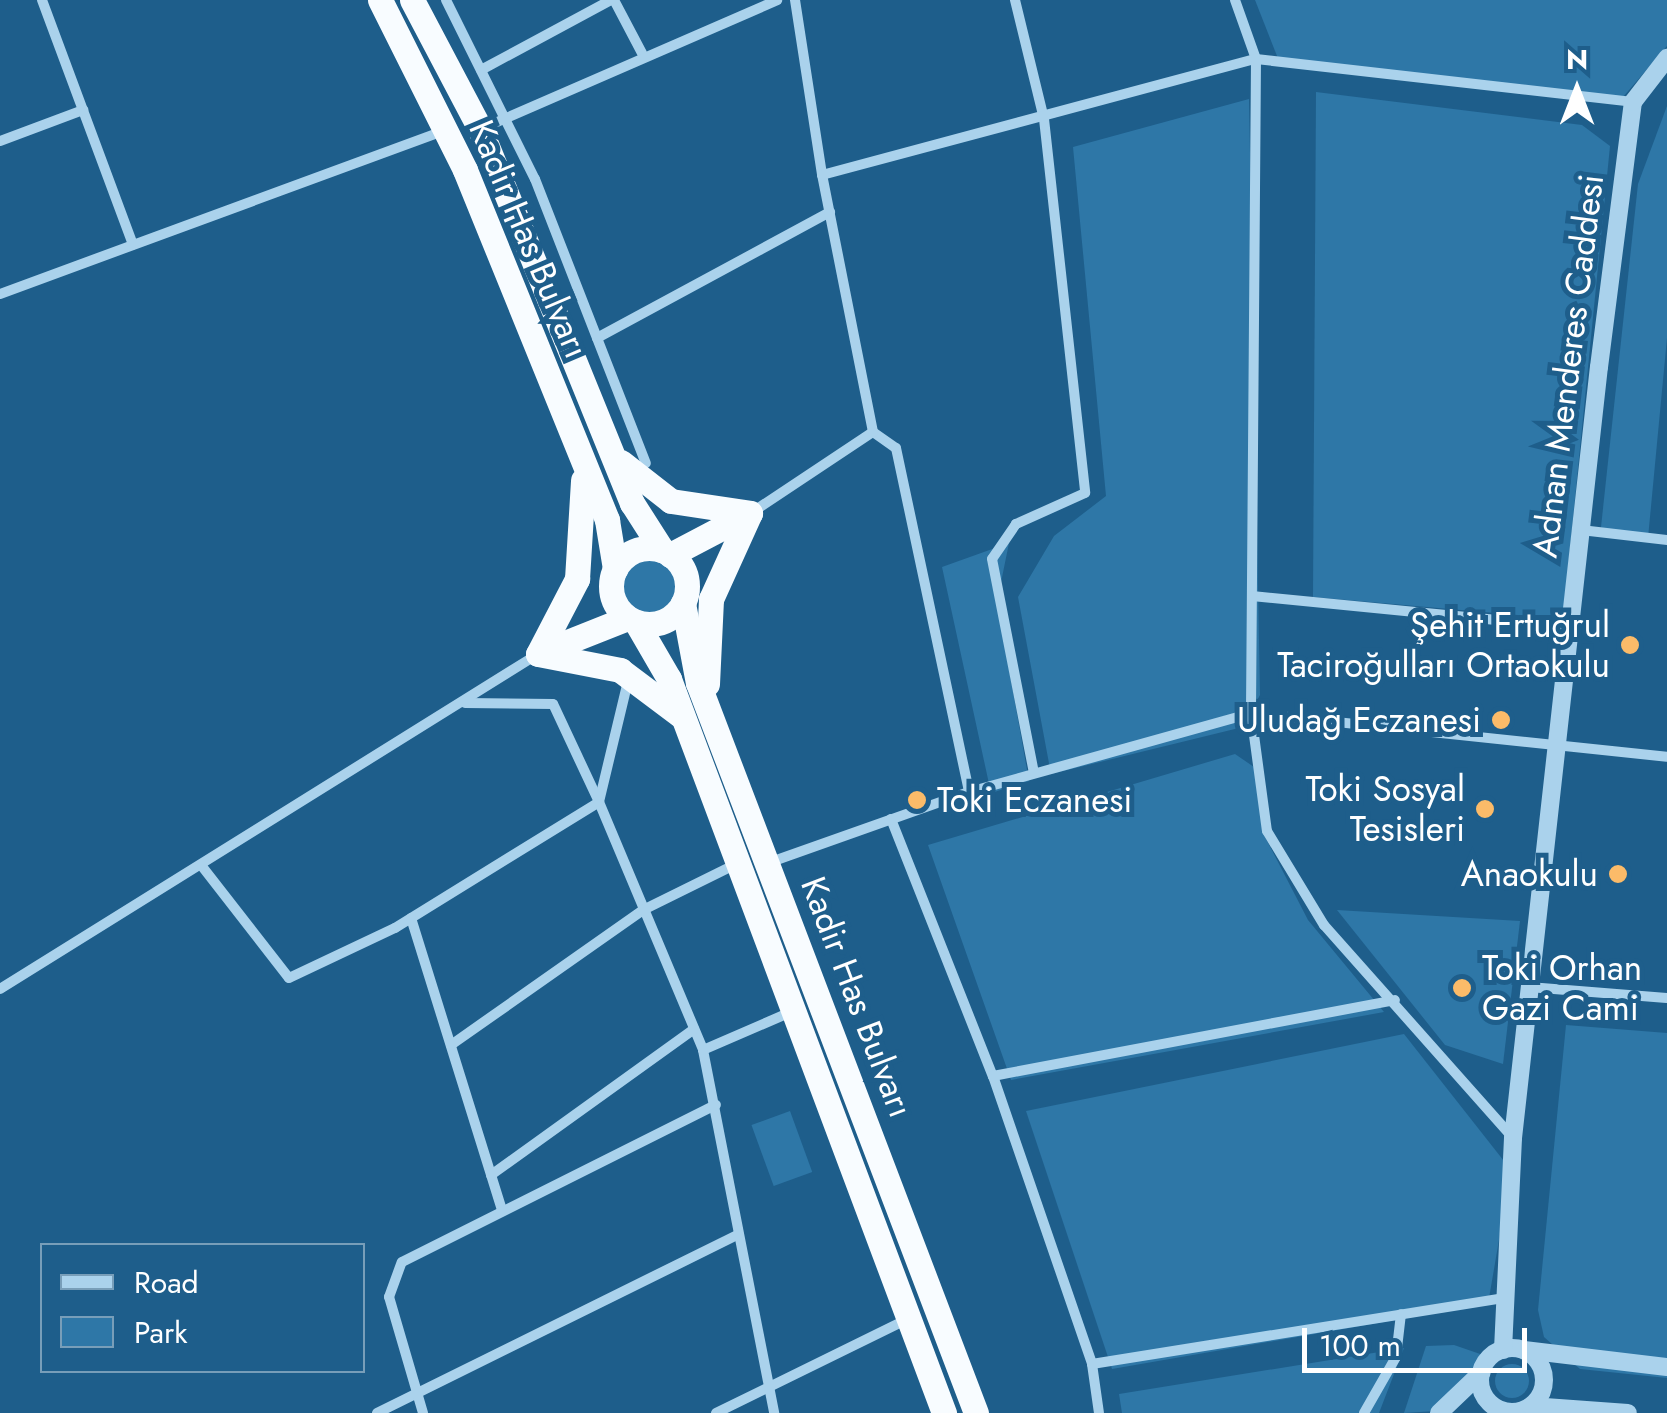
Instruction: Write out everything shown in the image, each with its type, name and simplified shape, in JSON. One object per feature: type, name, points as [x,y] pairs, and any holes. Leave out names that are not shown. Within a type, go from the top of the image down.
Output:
[{"type":"highway","name":"Kadir Has Bulvarı","points":[[380,0],[445,130],[576,442],[613,574]]},
{"type":"highway","name":"Kadir Has Bulvarı","points":[[412,0],[480,129],[568,336],[610,448],[666,553]]},
{"type":"highway","points":[[559,625],[584,544],[576,442]]},
{"type":"highway","points":[[610,448],[663,497],[750,513]]},
{"type":"highway","points":[[538,654],[559,625],[635,551],[666,553],[750,513]]},
{"type":"highway","points":[[538,654],[632,620],[663,622],[750,513]]},
{"type":"highway","points":[[710,714],[710,599],[750,513]]},
{"type":"highway","points":[[666,553],[685,595]]},
{"type":"highway","points":[[613,574],[632,620]]},
{"type":"highway","name":"Kadir Has Bulvarı","points":[[685,595],[710,714],[976,1413]]},
{"type":"highway","name":"Kadir Has Bulvarı","points":[[632,620],[684,719],[792,1012],[914,1316],[944,1413]]},
{"type":"highway","points":[[538,654],[629,675],[684,719]]},
{"type":"street","points":[[42,0],[133,245]]},
{"type":"street","points":[[446,0],[505,118],[646,462]]},
{"type":"street","points":[[481,70],[613,0],[642,53]]},
{"type":"street","points":[[480,129],[642,53],[777,0]]},
{"type":"street","points":[[795,0],[822,174],[873,432],[896,448],[969,792]]},
{"type":"street","points":[[1015,0],[1044,119],[1084,493],[1016,524],[992,559],[1034,773]]},
{"type":"street","points":[[1235,0],[1256,59],[1251,713],[1267,831],[1324,925],[1395,1000],[1513,1138]]},
{"type":"street","points":[[822,174],[1044,119],[1256,59],[1633,102],[1667,58]]},
{"type":"street","name":"Adnan Menderes Caddesi","points":[[1511,1350],[1505,1298],[1513,1138],[1555,743],[1633,102]]},
{"type":"street","points":[[0,141],[83,110]]},
{"type":"street","points":[[0,294],[445,130]]},
{"type":"street","points":[[597,338],[830,212]]},
{"type":"street","points":[[568,336],[591,322]]},
{"type":"street","points":[[750,513],[873,432]]},
{"type":"street","points":[[1581,530],[1667,540]]},
{"type":"street","points":[[1252,596],[1569,627]]},
{"type":"street","points":[[0,989],[465,703],[538,654]]},
{"type":"street","points":[[201,865],[289,978],[411,918],[599,802],[629,675]]},
{"type":"street","points":[[465,703],[553,704],[599,802],[703,1050],[774,1413]]},
{"type":"street","points":[[767,863],[969,792],[1251,713],[1667,756]]},
{"type":"street","points":[[891,818],[993,1076],[1092,1364],[1100,1413]]},
{"type":"street","points":[[450,1046],[643,910],[736,864]]},
{"type":"street","points":[[411,918],[502,1211]]},
{"type":"street","points":[[1529,987],[1667,998]]},
{"type":"street","points":[[993,1076],[1395,1000]]},
{"type":"street","points":[[703,1050],[792,1012]]},
{"type":"street","points":[[490,1175],[694,1029]]},
{"type":"street","points":[[423,1413],[389,1296],[392,1276],[408,1257],[716,1105]]},
{"type":"street","points":[[377,1413],[737,1236]]},
{"type":"street","points":[[1092,1364],[1505,1298]]},
{"type":"street","points":[[1364,1413],[1396,1357],[1401,1314]]},
{"type":"street","points":[[716,1413],[914,1316]]},
{"type":"street","points":[[1439,1413],[1511,1350],[1667,1367]]},
{"type":"street","points":[[1511,1350],[1542,1368],[1543,1389],[1531,1406]]},
{"type":"street","points":[[1482,1372],[1483,1393],[1506,1412],[1531,1406],[1628,1413]]},
{"type":"green space","points":[[1255,0],[1667,0],[1667,46],[1617,104],[1279,61]]},
{"type":"green space","points":[[1316,92],[1582,125],[1610,146],[1563,619],[1313,597]]},
{"type":"green space","points":[[1249,99],[1260,695],[1243,727],[1051,774],[1018,597],[1054,536],[1106,496],[1073,147]]},
{"type":"green space","points":[[1667,106],[1667,338],[1648,538],[1608,537],[1601,527],[1638,184]]},
{"type":"green space","points":[[1009,543],[997,602],[1029,781],[991,793],[942,567]]},
{"type":"green space","points":[[649,556],[670,565],[679,586],[670,607],[649,616],[628,607],[619,586],[628,565]]},
{"type":"green space","points":[[1235,754],[1254,767],[1263,833],[1308,920],[1384,1012],[1011,1080],[928,845]]},
{"type":"green space","points":[[1337,910],[1520,921],[1503,1064],[1445,1045]]},
{"type":"green space","points":[[1566,1025],[1667,1033],[1667,1378],[1580,1369],[1544,1337],[1538,1310]]},
{"type":"green space","points":[[1404,1034],[1511,1170],[1488,1304],[1112,1369],[1026,1111]]},
{"type":"green space","points":[[790,1111],[812,1172],[774,1186],[751,1125]]},
{"type":"green space","points":[[1454,1345],[1486,1356],[1452,1410],[1404,1413],[1426,1346]]},
{"type":"green space","points":[[1404,1348],[1379,1413],[1122,1413],[1119,1394]]},
{"type":"green space","points":[[1512,1364],[1524,1369],[1529,1381],[1524,1393],[1512,1398],[1500,1393],[1495,1381],[1500,1369]]},
{"type":"place","name":"Şehit Ertuğrul Taciroğulları Ortaokulu","points":[[1630,645]]},
{"type":"place","name":"Uludağ Eczanesi","points":[[1501,720]]},
{"type":"place","name":"Toki Eczanesi","points":[[917,800]]},
{"type":"place","name":"Toki Sosyal Tesisleri","points":[[1485,809]]},
{"type":"place","name":"Anaokulu","points":[[1618,874]]},
{"type":"place","name":"Toki Orhan Gazi Cami","points":[[1462,988]]}]
